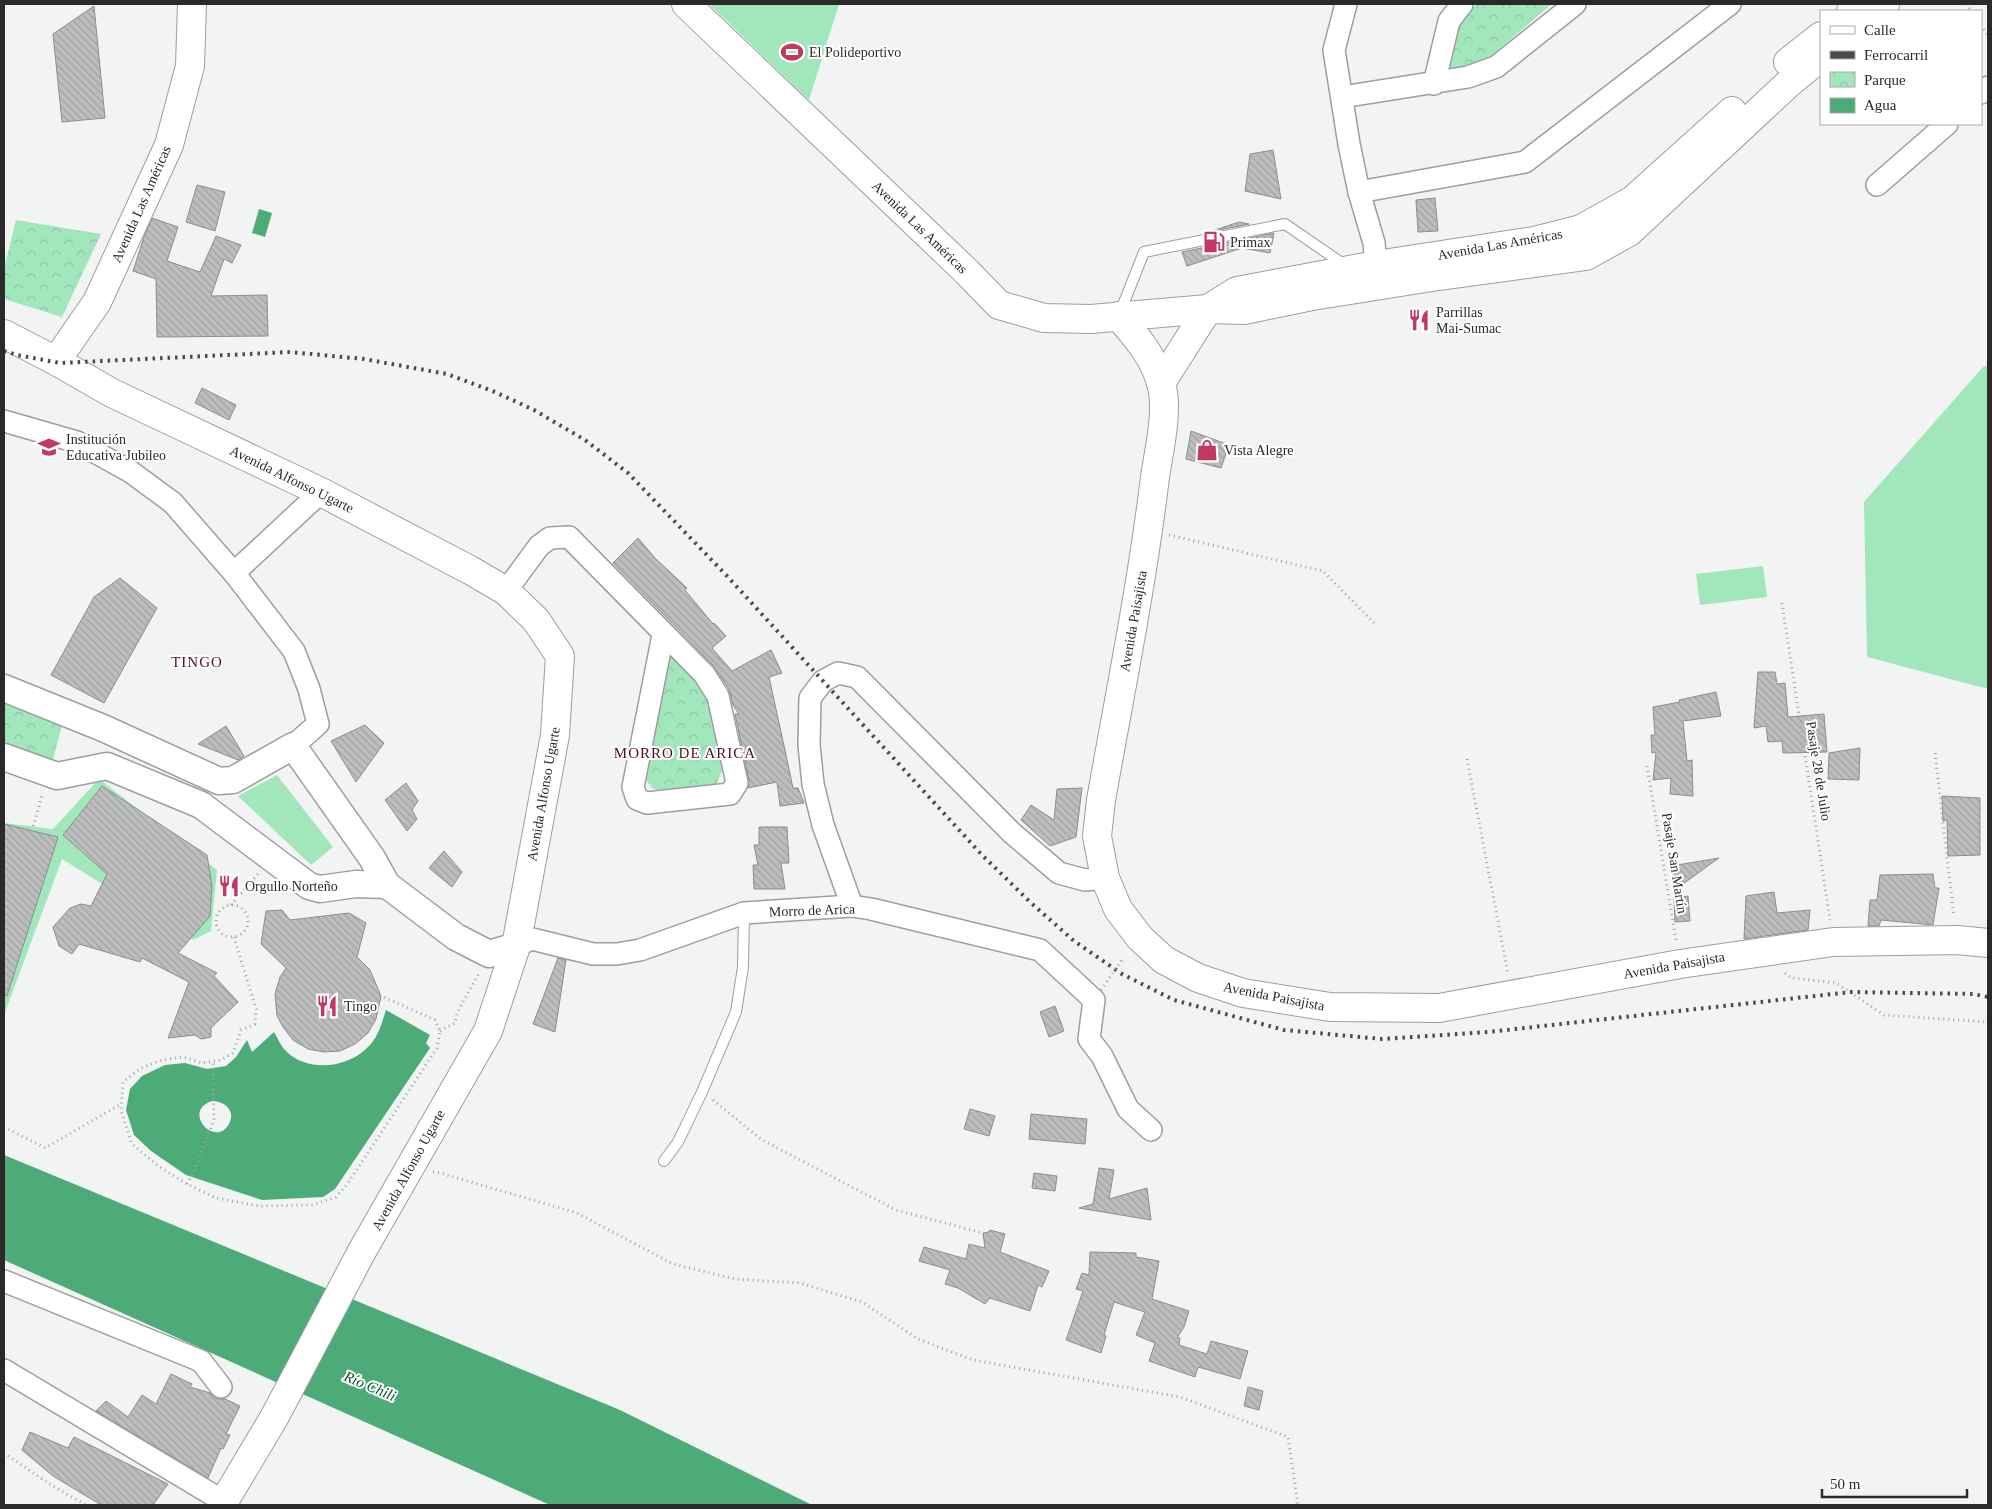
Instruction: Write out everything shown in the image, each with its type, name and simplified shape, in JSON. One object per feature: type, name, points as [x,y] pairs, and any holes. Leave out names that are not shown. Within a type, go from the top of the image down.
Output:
[{"type":"main road","name":"Avenida Las Américas","points":[[56,361],[97,302],[169,145],[190,66],[192,4]]},
{"type":"main road","name":"Avenida Las Américas","points":[[686,4],[968,272],[999,305],[1044,318],[1091,319],[1208,309],[1244,310],[1432,277],[1586,256],[1629,232],[1788,84],[1820,58]]},
{"type":"main road","name":"Avenida Las Américas","points":[[1208,309],[1237,291],[1364,268],[1534,241],[1581,229],[1633,200],[1778,70],[1820,37]]},
{"type":"main road","points":[[1161,383],[1208,309]]},
{"type":"main road","name":"Avenida Paisajista","points":[[1118,316],[1145,349],[1161,383],[1163,418],[1149,530],[1100,800],[1097,836],[1105,878],[1118,909],[1140,938],[1164,960],[1198,978],[1243,992],[1330,1007],[1439,1008],[1680,964],[1833,942],[1957,940],[1988,943]]},
{"type":"main road","name":"Avenida Alfonso Ugarte","points":[[4,334],[112,393],[321,492],[470,570],[506,592],[536,620],[560,656],[555,735],[516,946],[488,1031],[362,1252],[275,1416],[223,1503]]},
{"type":"street","points":[[1346,4],[1334,50],[1359,192],[1374,243],[1364,268]]},
{"type":"street","points":[[1434,84],[1448,22],[1462,4]]},
{"type":"street","points":[[1342,97],[1434,84],[1468,77],[1496,67],[1575,4]]},
{"type":"street","points":[[1359,192],[1526,162],[1730,4]]},
{"type":"street","points":[[1877,185],[1945,125]]},
{"type":"street","points":[[4,421],[77,442],[131,472],[173,503],[234,573],[294,651],[310,689],[318,724],[293,746],[233,780],[218,781],[103,728],[4,688]]},
{"type":"street","points":[[234,573],[321,492]]},
{"type":"street","points":[[506,592],[539,546],[550,538],[569,537],[663,635],[704,674],[718,696],[737,782],[730,794],[646,803],[636,799],[632,787],[663,635]]},
{"type":"street","points":[[852,906],[823,825],[812,784],[809,745],[810,698],[823,681],[838,673],[857,677],[1012,833],[1059,873],[1085,880],[1105,878]]},
{"type":"street","points":[[94,769],[103,728]]},
{"type":"street","points":[[293,746],[372,858],[388,885],[456,937],[489,954],[516,946]]},
{"type":"street","points":[[4,757],[57,776],[107,766],[201,805],[309,886],[320,889],[356,884],[388,885]]},
{"type":"street","points":[[201,805],[218,781]]},
{"type":"street","name":"Morro de Arica","points":[[516,946],[532,939],[592,954],[618,954],[640,950],[744,914],[852,906],[1040,950],[1098,995]]},
{"type":"street","points":[[1098,995],[1089,1039],[1102,1056],[1128,1109],[1151,1130]]},
{"type":"street","points":[[4,1282],[202,1361],[221,1386]]},
{"type":"street","points":[[4,1370],[223,1503]]},
{"type":"lane","points":[[1118,316],[1144,252],[1285,224],[1364,268]]},
{"type":"lane","points":[[664,1161],[678,1142],[702,1092],[736,1012],[744,967],[744,914]]},
{"type":"path","points":[[1149,530],[1323,570],[1374,623]]},
{"type":"path","name":"Pasaje 28 de Julio","points":[[1782,603],[1833,942]]},
{"type":"path","points":[[1935,753],[1957,940]]},
{"type":"path","points":[[1467,759],[1512,994]]},
{"type":"path","name":"Pasaje San Martín","points":[[1647,766],[1680,964]]},
{"type":"path","points":[[32,830],[42,792]]},
{"type":"path","points":[[230,906],[241,908],[247,917],[244,932],[234,937],[224,935],[218,928],[216,923],[218,913],[230,906],[257,875],[282,866]]},
{"type":"path","points":[[234,937],[256,1009],[256,1024],[240,1030],[233,1053],[221,1060],[202,1063],[183,1056],[162,1060],[141,1068],[123,1082],[121,1104],[121,1112],[132,1144],[158,1166],[186,1184],[216,1198],[259,1206],[313,1205],[336,1197],[348,1183],[437,1048],[440,1031],[435,1020],[381,996]]},
{"type":"path","points":[[440,1031],[455,1023],[457,1013],[489,954]]},
{"type":"path","points":[[1098,995],[1124,957]]},
{"type":"path","points":[[1784,973],[1792,978],[1836,983],[1884,1014],[1988,1022]]},
{"type":"path","points":[[186,1184],[194,1172],[214,1120],[213,1062]]},
{"type":"path","points":[[702,1092],[762,1140],[896,1210],[983,1233]]},
{"type":"path","points":[[4,1127],[45,1148],[121,1104]]},
{"type":"path","points":[[407,1172],[440,1173],[577,1213],[673,1264],[735,1279],[800,1283],[862,1302],[918,1339],[973,1360],[1180,1397],[1270,1430],[1288,1437],[1298,1505]]},
{"type":"path","points":[[4,1453],[51,1485],[86,1505]]},
{"type":"green space","name":"El Polideportivo","points":[[709,4],[839,4],[809,100]]},
{"type":"green space","points":[[1477,4],[1552,4],[1486,60],[1440,73],[1454,25]]},
{"type":"green space","points":[[16,220],[101,234],[62,317],[4,299],[4,269]]},
{"type":"green space","points":[[1988,365],[1988,689],[1867,657],[1864,502],[1983,367]]},
{"type":"green space","points":[[1763,566],[1767,597],[1700,605],[1696,574]]},
{"type":"green space","points":[[666,657],[677,657],[709,694],[724,767],[715,787],[663,793],[652,788],[645,778]]},
{"type":"green space","points":[[4,698],[63,722],[52,763],[4,744]]},
{"type":"green space","points":[[277,775],[333,847],[311,865],[238,796]]},
{"type":"green space","points":[[99,779],[217,870],[211,931],[193,940],[62,859],[4,1015],[4,823],[53,829]]},
{"type":"water","points":[[259,209],[272,213],[265,237],[252,233]]},
{"type":"water","points":[[386,1010],[430,1035],[426,1043],[430,1048],[335,1189],[323,1197],[262,1200],[186,1175],[151,1151],[134,1135],[126,1110],[130,1089],[142,1076],[165,1065],[185,1063],[207,1069],[226,1066],[236,1057],[247,1040],[252,1052],[274,1032],[285,1050],[296,1059],[318,1065],[341,1063],[362,1053],[370,1045],[378,1033]],"holes":[[[212,1101],[217,1101],[228,1108],[231,1119],[223,1131],[216,1132],[204,1126],[200,1119],[200,1112],[203,1106]]]},
{"type":"water","name":"Río Chili","points":[[4,1155],[620,1410],[812,1505],[550,1505],[4,1260]]},
{"type":"building","points":[[94,6],[105,118],[62,122],[53,34]]},
{"type":"building","points":[[1273,150],[1281,199],[1245,191],[1250,154]]},
{"type":"building","points":[[197,185],[225,192],[215,231],[186,222]]},
{"type":"building","points":[[1435,198],[1438,231],[1418,232],[1416,200]]},
{"type":"building","points":[[152,218],[178,227],[167,261],[200,272],[216,236],[241,245],[232,263],[224,259],[211,296],[267,295],[268,336],[157,337],[156,279],[133,271]]},
{"type":"building","points":[[1239,222],[1249,224],[1209,232]]},
{"type":"building","points":[[1274,233],[1270,253],[1242,248],[1187,266],[1182,252]]},
{"type":"building","points":[[202,388],[236,405],[229,420],[195,403]]},
{"type":"building","points":[[1191,431],[1229,445],[1221,468],[1186,459]]},
{"type":"building","points":[[638,538],[655,558],[687,588],[685,590],[713,624],[726,636],[712,648],[732,671],[771,650],[782,673],[769,677],[793,788],[798,788],[804,803],[780,806],[777,782],[748,788],[749,780],[735,714],[739,714],[733,705],[729,689],[713,665],[613,563]]},
{"type":"building","points":[[120,578],[157,608],[104,703],[51,675],[94,597]]},
{"type":"building","points":[[1758,672],[1775,672],[1777,684],[1785,683],[1788,717],[1824,714],[1827,752],[1783,753],[1782,741],[1768,742],[1766,726],[1754,728]]},
{"type":"building","points":[[1716,692],[1721,716],[1683,721],[1687,761],[1692,760],[1693,796],[1670,794],[1671,778],[1653,780],[1656,752],[1652,753],[1651,735],[1655,735],[1653,707]]},
{"type":"building","points":[[365,725],[384,743],[356,782],[331,741]]},
{"type":"building","points":[[226,726],[244,756],[238,760],[198,744]]},
{"type":"building","points":[[1860,748],[1859,780],[1828,779],[1829,753]]},
{"type":"building","points":[[406,783],[418,801],[412,810],[417,819],[407,831],[385,800]]},
{"type":"building","points":[[102,786],[207,855],[212,886],[210,916],[178,953],[217,973],[214,976],[238,1002],[211,1028],[211,1037],[201,1039],[195,1035],[168,1038],[189,982],[142,958],[140,962],[79,944],[72,954],[59,946],[53,927],[70,908],[81,904],[91,906],[107,874],[63,835]]},
{"type":"building","points":[[1082,788],[1076,837],[1050,846],[1021,820],[1031,805],[1054,820],[1057,789]]},
{"type":"building","points":[[1942,796],[1980,798],[1980,855],[1948,856],[1947,820],[1943,821]]},
{"type":"building","points":[[4,824],[58,837],[7,996],[4,995]]},
{"type":"building","points":[[759,827],[787,827],[789,863],[781,863],[785,889],[754,889],[753,865],[758,865],[754,845],[759,845]]},
{"type":"building","points":[[444,851],[462,872],[452,887],[429,868]]},
{"type":"building","points":[[1719,858],[1676,889],[1671,866]]},
{"type":"building","points":[[1933,874],[1935,888],[1939,888],[1933,925],[1881,920],[1879,926],[1868,926],[1870,900],[1877,900],[1880,875]]},
{"type":"building","points":[[1774,892],[1777,913],[1810,910],[1808,930],[1744,939],[1746,896]]},
{"type":"building","points":[[1688,896],[1690,921],[1675,922],[1674,899]]},
{"type":"building","name":"Tingo","points":[[282,910],[290,920],[349,913],[366,923],[357,957],[370,970],[381,996],[376,1019],[368,1033],[355,1044],[340,1051],[324,1052],[308,1049],[293,1040],[277,1016],[275,994],[280,977],[286,968],[261,944],[266,911]]},
{"type":"building","points":[[558,958],[566,960],[555,1032],[533,1024]]},
{"type":"building","points":[[1055,1006],[1064,1031],[1049,1037],[1040,1012]]},
{"type":"building","points":[[970,1109],[995,1116],[989,1136],[964,1129]]},
{"type":"building","points":[[1031,1114],[1087,1119],[1085,1144],[1029,1139]]},
{"type":"building","points":[[1099,1168],[1114,1170],[1109,1199],[1147,1188],[1151,1220],[1079,1208],[1093,1204]]},
{"type":"building","points":[[1034,1173],[1057,1176],[1055,1191],[1032,1188]]},
{"type":"building","points":[[990,1230],[1005,1234],[1000,1252],[1049,1271],[1042,1287],[1038,1285],[1030,1311],[990,1298],[985,1304],[958,1288],[945,1284],[950,1270],[919,1261],[924,1247],[966,1259],[969,1244],[985,1248],[983,1233]]},
{"type":"building","points":[[1090,1252],[1136,1253],[1136,1257],[1159,1261],[1152,1299],[1189,1311],[1184,1327],[1177,1338],[1180,1338],[1179,1345],[1207,1354],[1211,1341],[1248,1351],[1240,1379],[1198,1367],[1195,1377],[1149,1361],[1155,1343],[1136,1335],[1145,1312],[1114,1302],[1104,1335],[1106,1336],[1101,1353],[1066,1340],[1083,1291],[1076,1289],[1082,1273],[1089,1275]]},
{"type":"building","points":[[171,1374],[192,1384],[190,1387],[210,1393],[217,1399],[225,1399],[240,1406],[226,1434],[230,1435],[223,1449],[221,1448],[208,1478],[96,1411],[106,1401],[128,1417],[142,1395],[156,1404]]},
{"type":"building","points":[[1248,1387],[1263,1391],[1259,1410],[1244,1406]]},
{"type":"building","points":[[30,1432],[68,1448],[74,1437],[168,1484],[153,1505],[101,1505],[53,1476],[22,1450]]},
{"type":"railway","points":[[4,351],[60,363],[290,352],[364,359],[447,374],[495,392],[534,410],[585,440],[628,473],[727,576],[982,855],[1029,901],[1074,941],[1122,974],[1174,1000],[1284,1030],[1382,1039],[1488,1032],[1851,992],[1973,994],[1988,997]]},
{"type":"place","name":"El Polideportivo","points":[[792,52]]},
{"type":"place","name":"Primax","points":[[1214,242]]},
{"type":"place","name":"Parrillas Mai-Sumac","points":[[1419,320]]},
{"type":"place","name":"Institución Educativa Jubileo","points":[[49,447]]},
{"type":"place","name":"Vista Alegre","points":[[1207,450]]},
{"type":"place","name":"Orgullo Norteño","points":[[229,886]]},
{"type":"place","name":"Tingo","points":[[327,1006]]},
{"type":"district","name":"TINGO","points":[[197,662]]},
{"type":"district","name":"MORRO DE ARICA","points":[[685,753]]}]
